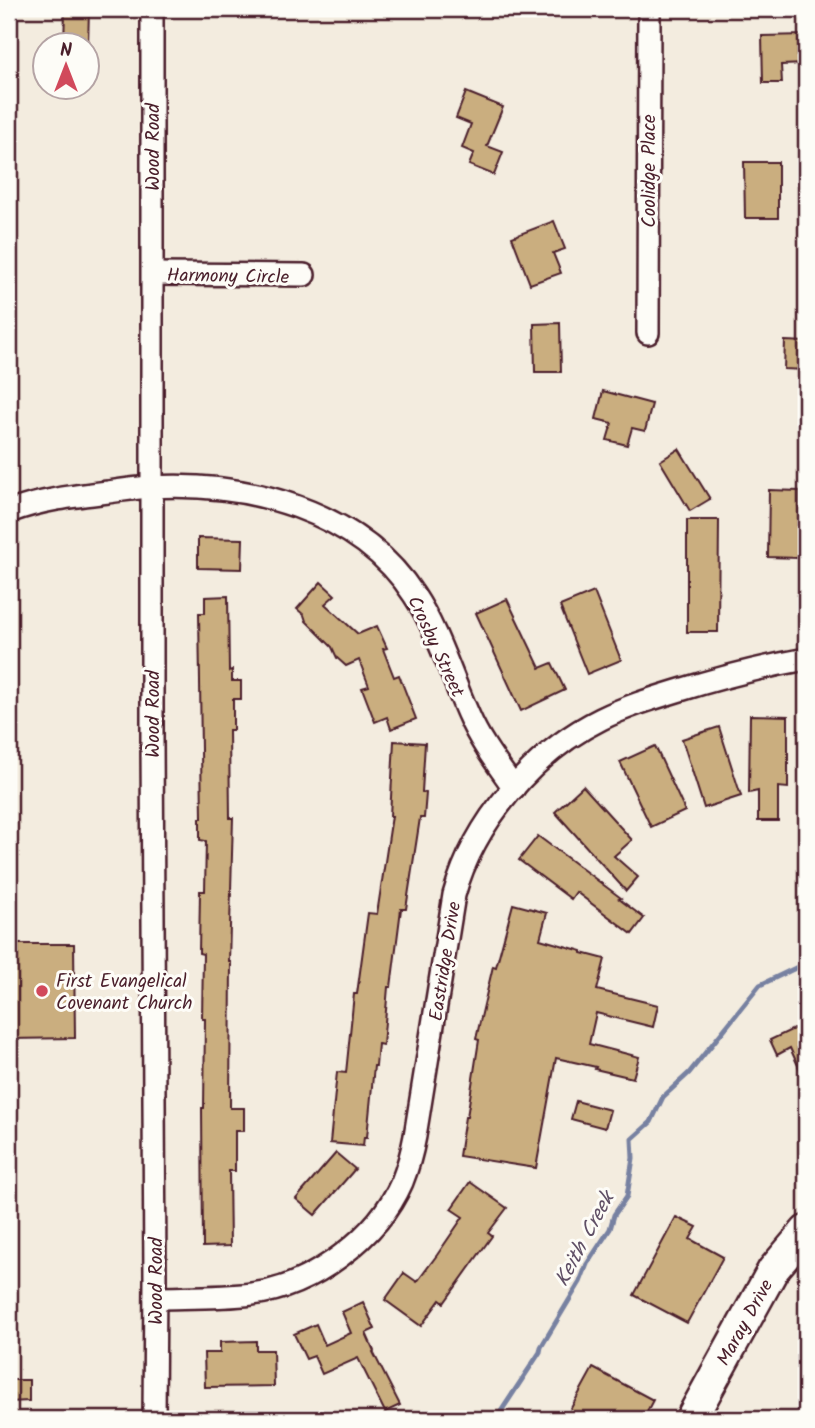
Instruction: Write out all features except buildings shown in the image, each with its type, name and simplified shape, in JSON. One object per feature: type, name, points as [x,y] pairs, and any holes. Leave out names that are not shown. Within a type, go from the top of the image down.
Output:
[{"type":"street","name":"Wood Road","points":[[152,9],[154,1419]]},
{"type":"street","name":"Coolidge Place","points":[[648,334],[649,9]]},
{"type":"street","name":"Harmony Circle","points":[[153,274],[304,275]]},
{"type":"street","name":"Crosby Street","points":[[9,512],[67,496],[151,487],[227,490],[272,499],[339,525],[379,553],[414,594],[427,617],[470,718],[513,788]]},
{"type":"street","name":"Eastridge Drive","points":[[155,1298],[254,1294],[292,1283],[319,1271],[335,1260],[380,1219],[401,1185],[415,1136],[459,876],[487,823],[513,788],[539,762],[601,719],[690,687],[806,659]]},
{"type":"street","name":"Maray Drive","points":[[691,1419],[773,1270],[806,1230]]},
{"type":"waterway","name":"Keith Creek","points":[[496,1419],[540,1352],[627,1196],[633,1158],[632,1139],[651,1122],[663,1097],[689,1073],[760,985],[806,963]]},
{"type":"place","name":"First Evangelical Covenant Church","points":[[42,991]]}]
